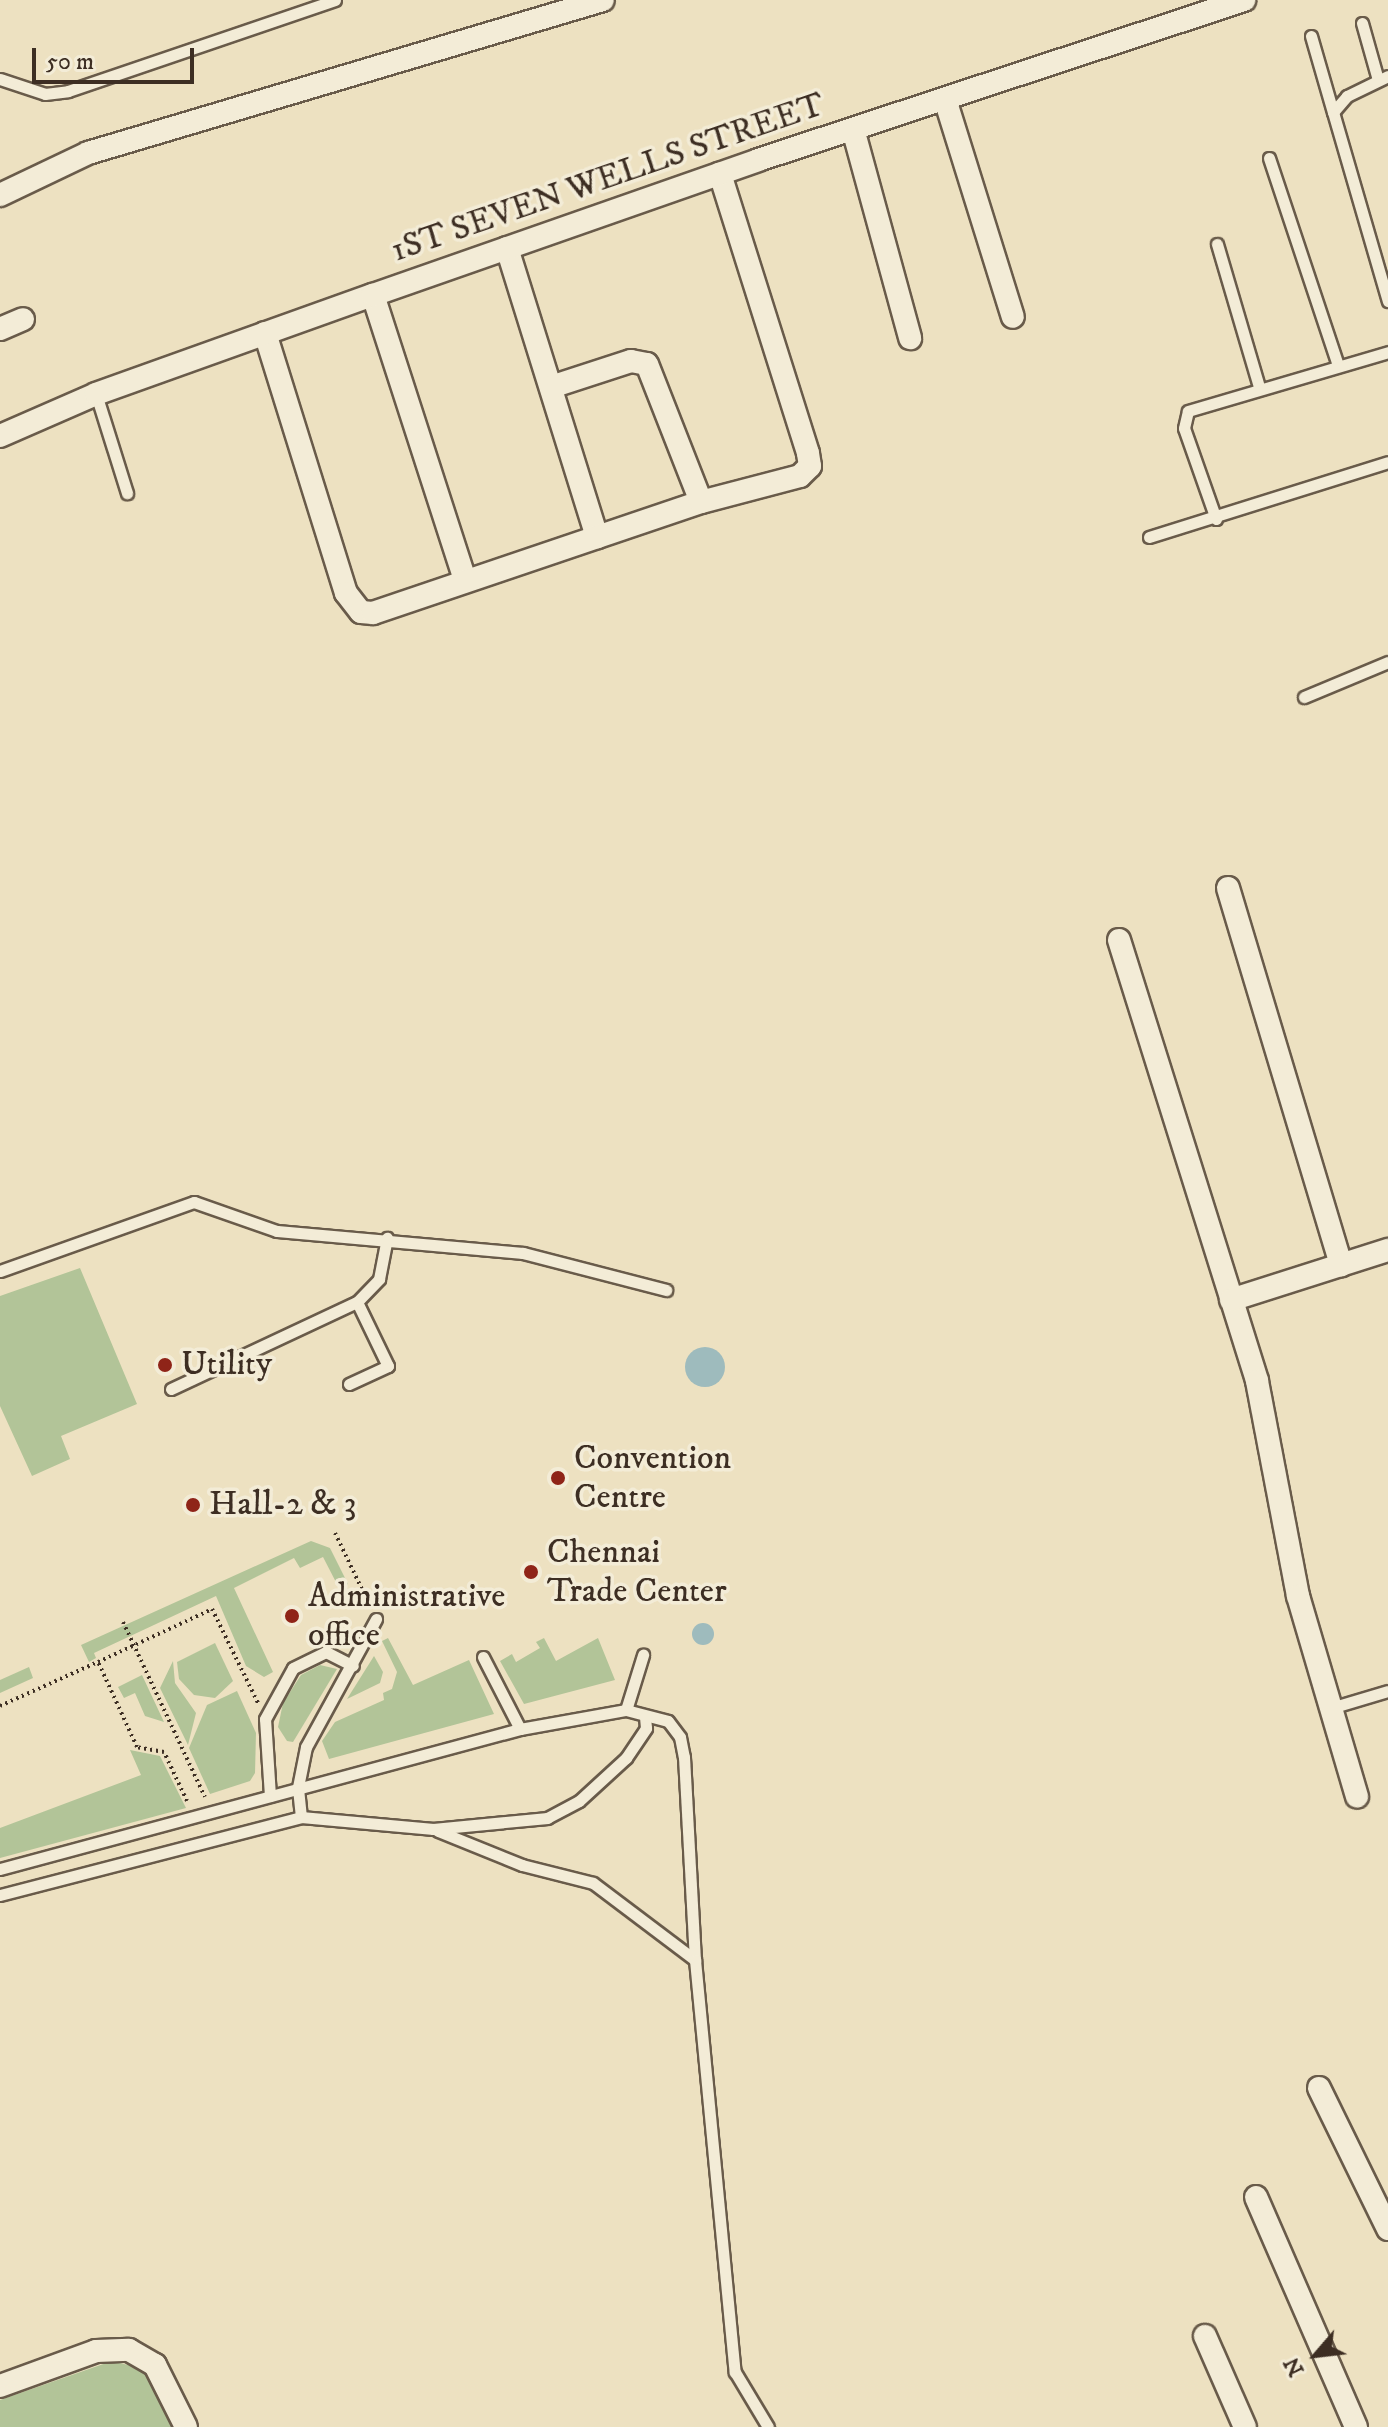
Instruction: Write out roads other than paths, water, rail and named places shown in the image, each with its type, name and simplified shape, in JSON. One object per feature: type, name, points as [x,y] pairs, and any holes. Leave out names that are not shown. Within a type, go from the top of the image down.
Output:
[{"type":"street","points":[[0,195],[88,153],[603,0]]},
{"type":"street","name":"1ST SEVEN WELLS STREET","points":[[0,436],[96,394],[507,248],[853,129],[1244,0]]},
{"type":"street","points":[[945,99],[1013,317]]},
{"type":"street","points":[[853,129],[910,338]]},
{"type":"street","points":[[265,333],[352,605],[373,613],[701,502],[800,476],[810,466],[720,174]]},
{"type":"street","points":[[507,248],[597,537]]},
{"type":"street","points":[[373,295],[465,580]]},
{"type":"street","points":[[0,329],[23,319]]},
{"type":"street","points":[[551,387],[631,361],[647,364],[701,502]]},
{"type":"street","points":[[1228,888],[1341,1265]]},
{"type":"street","points":[[1119,940],[1264,1409],[1293,1571],[1357,1796]]},
{"type":"street","points":[[1231,1300],[1388,1250]]},
{"type":"street","points":[[1319,2088],[1388,2229]]},
{"type":"street","points":[[1256,2197],[1356,2427]]},
{"type":"street","points":[[1205,2336],[1245,2427]]},
{"type":"street","points":[[0,2386],[96,2351],[129,2350],[155,2365],[186,2427]]},
{"type":"lane","points":[[0,79],[45,94],[68,91],[335,0]]},
{"type":"lane","points":[[1333,112],[1347,96],[1383,78],[1362,23]]},
{"type":"lane","points":[[1311,36],[1388,301]]},
{"type":"lane","points":[[1269,158],[1338,365]]},
{"type":"lane","points":[[1217,244],[1259,387]]},
{"type":"lane","points":[[1216,519],[1184,419],[1198,405],[1388,352]]},
{"type":"lane","points":[[96,394],[127,493]]},
{"type":"lane","points":[[1149,537],[1216,519],[1388,462]]},
{"type":"lane","points":[[1304,697],[1388,662]]},
{"type":"lane","points":[[0,1271],[194,1202],[277,1231],[387,1238],[523,1253],[666,1290]]},
{"type":"lane","points":[[171,1389],[357,1302],[379,1279],[387,1238]]},
{"type":"lane","points":[[349,1384],[388,1366],[357,1302]]},
{"type":"lane","points":[[301,1817],[298,1787],[306,1747],[376,1619]]},
{"type":"lane","points":[[270,1796],[265,1719],[293,1668],[326,1652],[353,1666]]},
{"type":"lane","points":[[626,1710],[643,1655]]},
{"type":"lane","points":[[483,1657],[520,1729]]},
{"type":"lane","points":[[1331,1708],[1388,1691]]},
{"type":"lane","points":[[0,1869],[520,1729],[626,1710],[668,1721],[680,1737],[695,1960],[735,2372],[768,2427]]},
{"type":"lane","points":[[0,1895],[301,1817],[433,1829],[547,1818],[579,1801],[626,1758],[646,1728],[645,1717]]},
{"type":"lane","points":[[433,1829],[522,1865],[593,1883],[695,1960]]},
{"type":"water","points":[[705,1347],[719,1353],[725,1367],[719,1381],[705,1387],[691,1381],[685,1367],[691,1353]]},
{"type":"water","points":[[699,1623],[707,1623],[714,1634],[707,1645],[699,1645],[692,1638],[692,1630]]},
{"type":"place","name":"Utility","points":[[165,1365]]},
{"type":"place","name":"Convention Centre","points":[[558,1478]]},
{"type":"place","name":"Hall-2 & 3","points":[[193,1505]]},
{"type":"place","name":"Chennai Trade Center","points":[[531,1572]]},
{"type":"place","name":"Administrative office","points":[[292,1616]]}]
